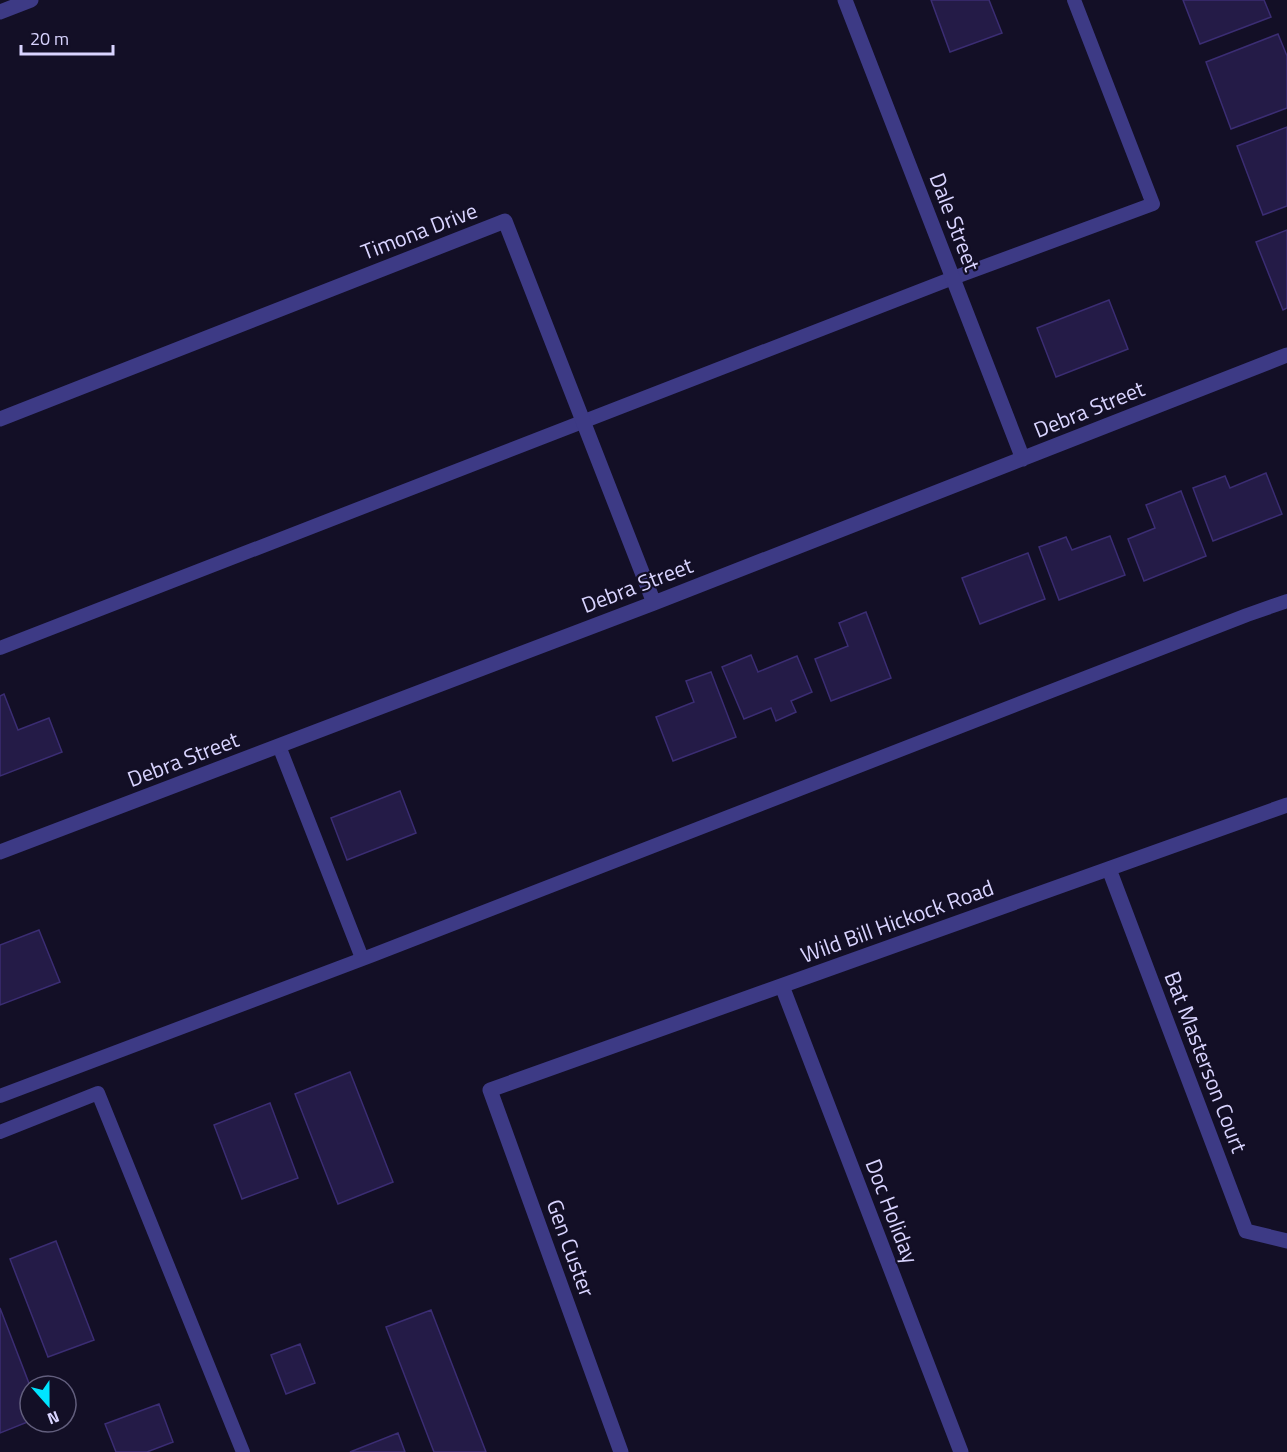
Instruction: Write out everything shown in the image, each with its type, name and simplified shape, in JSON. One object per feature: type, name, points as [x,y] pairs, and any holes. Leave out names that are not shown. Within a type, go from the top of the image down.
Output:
[{"type":"street","points":[[0,12],[31,0]]},
{"type":"street","name":"Dale Street","points":[[845,0],[1023,459]]},
{"type":"street","name":"Timona Drive","points":[[0,419],[506,221],[654,603]]},
{"type":"street","name":"Debra Street","points":[[0,852],[654,603],[1287,355]]},
{"type":"street","name":"Wild Bill Hickock Road","points":[[522,1079],[1287,805]]},
{"type":"street","name":"Bat Masterson Court","points":[[1109,869],[1246,1231],[1287,1241]]},
{"type":"street","name":"Doc Holiday","points":[[782,986],[961,1452]]},
{"type":"street","name":"Gen Custer","points":[[522,1079],[490,1090],[621,1452]]},
{"type":"lane","points":[[0,648],[953,278],[1153,204],[1074,0]]},
{"type":"lane","points":[[0,1096],[1287,601]]},
{"type":"lane","points":[[279,746],[362,958]]},
{"type":"lane","points":[[0,1132],[98,1093],[243,1452]]},
{"type":"building","points":[[931,0],[989,0],[1002,33],[950,52]]},
{"type":"building","points":[[1183,0],[1264,0],[1271,17],[1200,44]]},
{"type":"building","points":[[1278,34],[1287,56],[1287,108],[1231,129],[1206,62]]},
{"type":"building","points":[[1287,127],[1287,206],[1263,215],[1237,146]]},
{"type":"building","points":[[1287,230],[1287,308],[1283,310],[1256,242]]},
{"type":"building","points":[[1109,300],[1128,349],[1056,377],[1037,328]]},
{"type":"building","points":[[1266,473],[1282,514],[1213,541],[1193,488],[1225,476],[1230,488]]},
{"type":"building","points":[[1181,491],[1206,556],[1144,581],[1128,539],[1155,528],[1146,505]]},
{"type":"building","points":[[1110,536],[1125,575],[1059,600],[1039,547],[1066,537],[1072,550]]},
{"type":"building","points":[[1028,553],[1045,599],[980,624],[962,578]]},
{"type":"building","points":[[866,612],[891,678],[831,701],[815,659],[848,646],[839,623]]},
{"type":"building","points":[[751,655],[758,672],[797,656],[812,692],[791,701],[796,712],[776,721],[771,708],[744,719],[722,667]]},
{"type":"building","points":[[711,672],[736,737],[673,761],[656,717],[694,702],[686,681]]},
{"type":"building","points":[[4,694],[18,730],[49,718],[62,752],[0,776],[0,696]]},
{"type":"building","points":[[400,791],[416,833],[347,860],[331,818]]},
{"type":"building","points":[[39,930],[60,982],[0,1005],[0,945]]},
{"type":"building","points":[[350,1072],[393,1182],[338,1204],[295,1094]]},
{"type":"building","points":[[270,1103],[298,1178],[242,1199],[214,1125]]},
{"type":"building","points":[[56,1241],[94,1340],[48,1357],[10,1259]]},
{"type":"building","points":[[0,1308],[25,1374],[18,1374],[18,1426],[0,1433]]},
{"type":"building","points":[[431,1310],[486,1452],[434,1452],[386,1327]]},
{"type":"building","points":[[300,1344],[315,1383],[286,1394],[271,1355]]},
{"type":"building","points":[[159,1404],[173,1442],[147,1452],[116,1452],[105,1424]]},
{"type":"building","points":[[398,1433],[405,1452],[350,1452]]}]
